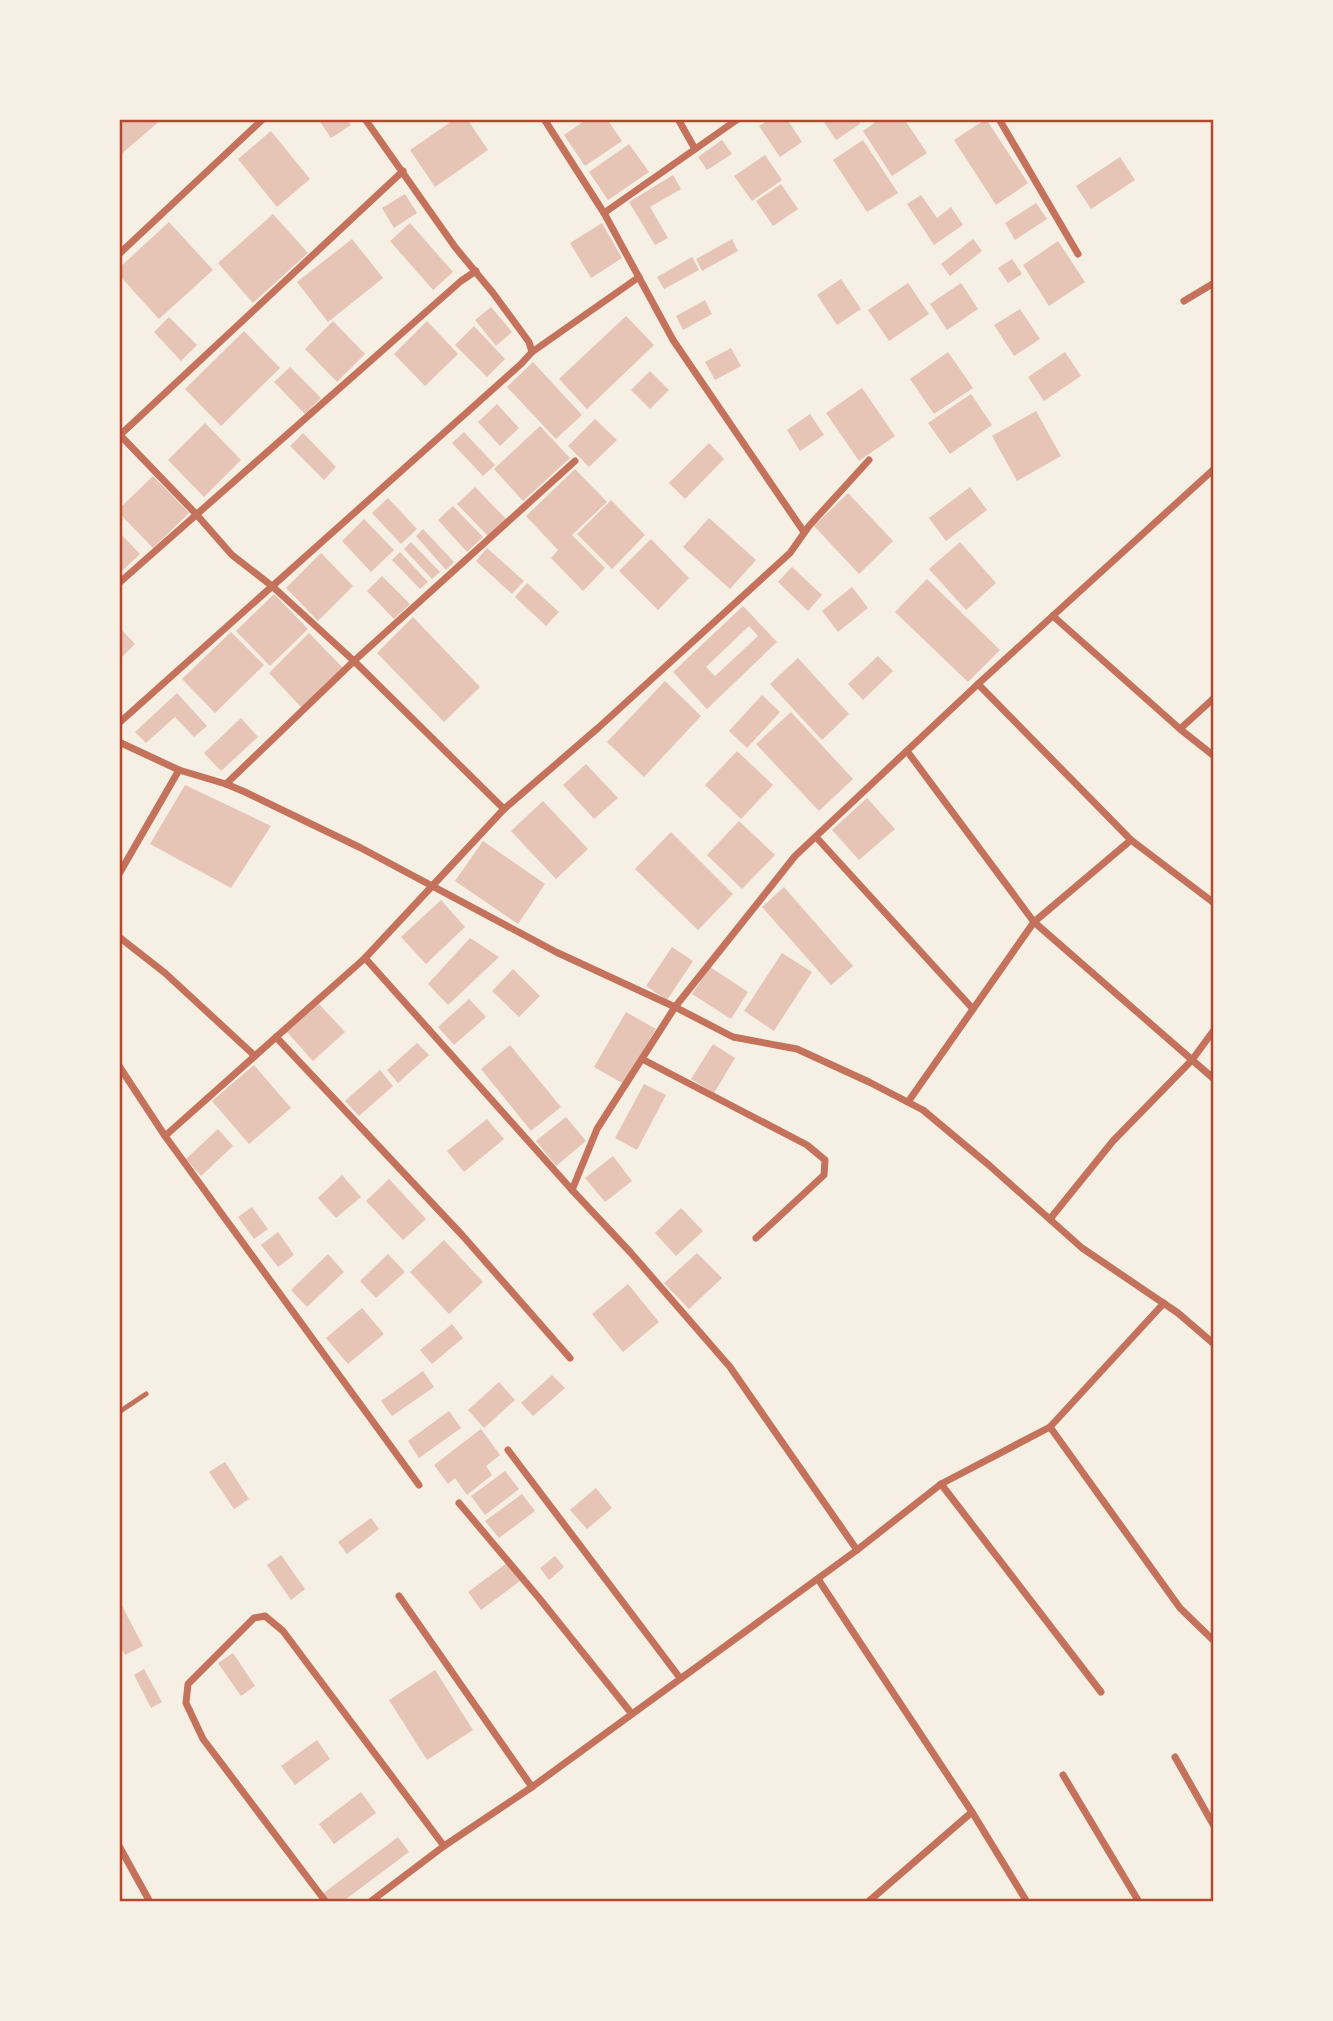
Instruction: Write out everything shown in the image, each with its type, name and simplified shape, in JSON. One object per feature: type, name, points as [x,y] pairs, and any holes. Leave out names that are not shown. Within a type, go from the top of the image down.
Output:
[{"type":"street","points":[[119,254],[263,119]]},
{"type":"street","points":[[365,119],[455,247],[529,342],[531,352]]},
{"type":"street","points":[[544,119],[604,213],[673,340],[804,532]]},
{"type":"street","points":[[678,119],[695,149]]},
{"type":"street","points":[[604,213],[738,119]]},
{"type":"street","points":[[999,119],[1078,254]]},
{"type":"street","points":[[403,171],[119,436],[197,514],[232,555],[272,586],[354,662],[504,809]]},
{"type":"street","points":[[119,583],[475,271]]},
{"type":"street","points":[[119,723],[521,364],[531,352],[639,277]]},
{"type":"street","points":[[1184,301],[1214,282]]},
{"type":"street","points":[[165,1136],[365,958],[504,809],[598,728],[790,553],[804,532],[869,460]]},
{"type":"street","points":[[226,784],[354,662],[575,461]]},
{"type":"street","points":[[572,1190],[597,1129],[675,1007],[795,856],[978,684],[1214,469]]},
{"type":"street","points":[[1053,616],[1214,756]]},
{"type":"street","points":[[978,684],[1131,840],[1214,903]]},
{"type":"street","points":[[1180,729],[1214,698]]},
{"type":"street","points":[[119,742],[179,770],[226,784],[361,848],[556,952],[733,1037],[797,1049],[908,1102],[932,1118],[1082,1248],[1164,1303],[1214,1343]]},
{"type":"street","points":[[906,751],[1034,922],[1214,1079]]},
{"type":"street","points":[[119,874],[179,770]]},
{"type":"street","points":[[816,836],[973,1009]]},
{"type":"street","points":[[908,1102],[1034,922],[1131,840]]},
{"type":"street","points":[[119,937],[165,973],[255,1056]]},
{"type":"street","points":[[365,958],[730,1367],[857,1550]]},
{"type":"street","points":[[1050,1219],[1113,1141],[1192,1060],[1214,1030]]},
{"type":"street","points":[[276,1037],[462,1235],[570,1358]]},
{"type":"street","points":[[642,1059],[807,1145],[825,1160],[824,1175],[756,1238]]},
{"type":"street","points":[[119,1066],[165,1136],[419,1485]]},
{"type":"street","points":[[370,1902],[444,1846],[532,1787],[818,1579],[942,1484],[1050,1427],[1164,1303]]},
{"type":"street","points":[[1050,1427],[1180,1608],[1214,1641]]},
{"type":"street","points":[[508,1450],[680,1678]]},
{"type":"street","points":[[942,1484],[1101,1692]]},
{"type":"street","points":[[459,1503],[632,1714]]},
{"type":"street","points":[[818,1579],[972,1812],[1027,1902]]},
{"type":"street","points":[[399,1596],[532,1787]]},
{"type":"street","points":[[326,1902],[203,1739],[186,1703],[188,1684],[254,1618],[265,1616],[283,1631],[444,1846]]},
{"type":"street","points":[[1175,1757],[1214,1826]]},
{"type":"street","points":[[1063,1775],[1139,1902]]},
{"type":"street","points":[[868,1902],[972,1812]]},
{"type":"street","points":[[119,1846],[150,1902]]},
{"type":"lane","points":[[119,1412],[146,1394]]},
{"type":"building","points":[[119,119],[162,119],[119,156]]},
{"type":"building","points":[[318,119],[347,119],[351,125],[331,138]]},
{"type":"building","points":[[455,119],[467,119],[488,150],[435,187],[410,150]]},
{"type":"building","points":[[587,119],[607,119],[622,141],[585,166],[564,135]]},
{"type":"building","points":[[770,119],[787,119],[802,142],[780,157],[759,126]]},
{"type":"building","points":[[822,119],[857,119],[860,124],[836,140]]},
{"type":"building","points":[[880,119],[904,119],[927,153],[892,176],[863,131]]},
{"type":"building","points":[[986,119],[1028,183],[996,205],[954,140]]},
{"type":"building","points":[[271,131],[310,179],[277,207],[238,159]]},
{"type":"building","points":[[722,140],[732,154],[707,170],[698,157]]},
{"type":"building","points":[[863,140],[898,193],[867,212],[833,160]]},
{"type":"building","points":[[629,144],[649,172],[608,200],[589,172]]},
{"type":"building","points":[[765,155],[782,180],[752,201],[734,176]]},
{"type":"building","points":[[1120,157],[1135,180],[1091,209],[1076,186]]},
{"type":"building","points":[[673,175],[681,189],[650,207],[668,238],[655,245],[629,202]]},
{"type":"building","points":[[781,184],[798,209],[773,226],[756,201]]},
{"type":"building","points":[[405,194],[417,213],[394,228],[382,208]]},
{"type":"building","points":[[921,195],[937,218],[951,207],[963,225],[934,245],[907,204]]},
{"type":"building","points":[[1036,203],[1047,219],[1015,240],[1005,223]]},
{"type":"building","points":[[273,214],[308,253],[253,303],[218,263]]},
{"type":"building","points":[[169,222],[213,270],[159,319],[119,275],[119,268]]},
{"type":"building","points":[[410,223],[453,272],[433,290],[390,241]]},
{"type":"building","points":[[602,223],[622,258],[591,278],[570,243]]},
{"type":"building","points":[[352,239],[383,278],[328,322],[297,282]]},
{"type":"building","points":[[732,239],[738,251],[702,271],[696,259]]},
{"type":"building","points":[[973,239],[982,251],[950,276],[941,264]]},
{"type":"building","points":[[1058,241],[1085,282],[1049,306],[1023,265]]},
{"type":"building","points":[[692,257],[699,270],[664,289],[657,277]]},
{"type":"building","points":[[1012,259],[1022,274],[1008,283],[998,268]]},
{"type":"building","points":[[841,279],[861,309],[837,325],[817,295]]},
{"type":"building","points":[[908,283],[929,314],[889,341],[868,310]]},
{"type":"building","points":[[961,283],[978,309],[947,330],[930,304]]},
{"type":"building","points":[[705,300],[712,314],[683,330],[676,316]]},
{"type":"building","points":[[491,307],[512,332],[496,346],[475,320]]},
{"type":"building","points":[[1020,309],[1040,339],[1014,356],[994,325]]},
{"type":"building","points":[[626,316],[654,345],[587,409],[559,379]]},
{"type":"building","points":[[169,317],[197,345],[181,361],[154,332]]},
{"type":"building","points":[[333,321],[365,354],[337,382],[305,349]]},
{"type":"building","points":[[427,321],[458,354],[425,386],[394,354]]},
{"type":"building","points":[[474,326],[505,359],[487,377],[455,345]]},
{"type":"building","points":[[244,331],[280,368],[221,426],[185,389]]},
{"type":"building","points":[[731,348],[741,366],[715,380],[705,362]]},
{"type":"building","points":[[948,352],[973,388],[934,414],[910,379]]},
{"type":"building","points":[[1065,352],[1081,376],[1044,401],[1028,377]]},
{"type":"building","points":[[533,362],[582,415],[556,439],[507,387]]},
{"type":"building","points":[[290,367],[321,398],[305,414],[274,382]]},
{"type":"building","points":[[650,371],[669,390],[650,409],[631,390]]},
{"type":"building","points":[[862,388],[895,436],[859,461],[826,413]]},
{"type":"building","points":[[971,394],[992,425],[950,454],[928,423]]},
{"type":"building","points":[[497,404],[519,428],[500,446],[478,422]]},
{"type":"building","points":[[1036,411],[1061,456],[1017,481],[992,436]]},
{"type":"building","points":[[810,414],[824,435],[800,451],[787,430]]},
{"type":"building","points":[[595,419],[617,440],[589,467],[568,446]]},
{"type":"building","points":[[205,423],[241,460],[204,497],[168,460]]},
{"type":"building","points":[[540,426],[570,458],[523,501],[494,469]]},
{"type":"building","points":[[464,432],[495,465],[483,476],[452,443]]},
{"type":"building","points":[[303,433],[336,467],[324,480],[290,446]]},
{"type":"building","points":[[709,443],[724,459],[685,499],[669,483]]},
{"type":"building","points":[[575,469],[607,502],[572,535],[605,568],[583,591],[551,558],[558,550],[526,516]]},
{"type":"building","points":[[153,476],[189,513],[153,548],[119,513],[119,509]]},
{"type":"building","points":[[475,487],[506,519],[488,536],[457,504]]},
{"type":"building","points":[[970,487],[987,510],[946,541],[929,518]]},
{"type":"building","points":[[848,493],[893,541],[859,574],[814,526]]},
{"type":"building","points":[[388,498],[417,529],[401,544],[372,513]]},
{"type":"building","points":[[611,500],[645,535],[612,569],[577,534]]},
{"type":"building","points":[[453,506],[483,537],[467,552],[438,520]]},
{"type":"building","points":[[709,518],[756,560],[730,589],[683,547]]},
{"type":"building","points":[[364,519],[394,550],[371,572],[342,541]]},
{"type":"building","points":[[423,529],[454,562],[446,570],[416,536]]},
{"type":"building","points":[[119,532],[140,554],[119,574]]},
{"type":"building","points":[[651,539],[689,578],[658,610],[619,571]]},
{"type":"building","points":[[411,542],[440,572],[432,579],[404,549]]},
{"type":"building","points":[[960,542],[996,583],[966,610],[929,569]]},
{"type":"building","points":[[487,548],[524,581],[512,594],[476,561]]},
{"type":"building","points":[[400,552],[428,582],[420,589],[392,560]]},
{"type":"building","points":[[321,553],[353,586],[318,621],[286,588]]},
{"type":"building","points":[[792,567],[822,595],[808,611],[778,582]]},
{"type":"building","points":[[382,576],[410,604],[394,619],[367,591]]},
{"type":"building","points":[[927,579],[1000,650],[968,682],[895,612]]},
{"type":"building","points":[[527,583],[559,612],[546,626],[515,597]]},
{"type":"building","points":[[852,587],[868,608],[838,632],[822,611]]},
{"type":"building","points":[[274,594],[308,629],[270,666],[236,631]]},
{"type":"building","points":[[743,606],[777,642],[707,709],[673,672]],"holes":[[[749,626],[758,636],[715,676],[706,667]]]},
{"type":"building","points":[[413,617],[480,687],[444,722],[377,653]]},
{"type":"building","points":[[119,627],[135,644],[119,660]]},
{"type":"building","points":[[231,632],[264,665],[215,713],[182,679]]},
{"type":"building","points":[[309,633],[343,668],[302,708],[269,673]]},
{"type":"building","points":[[878,656],[893,671],[863,700],[848,684]]},
{"type":"building","points":[[798,658],[849,714],[822,740],[770,684]]},
{"type":"building","points":[[665,681],[701,716],[644,777],[607,742]]},
{"type":"building","points":[[177,693],[207,726],[194,737],[175,717],[146,743],[135,732]]},
{"type":"building","points":[[762,695],[780,712],[747,748],[729,731]]},
{"type":"building","points":[[791,712],[853,779],[819,811],[756,744]]},
{"type":"building","points":[[241,718],[258,737],[221,771],[204,753]]},
{"type":"building","points":[[737,751],[773,785],[741,819],[705,785]]},
{"type":"building","points":[[586,764],[618,798],[594,819],[563,785]]},
{"type":"building","points":[[185,785],[271,826],[231,888],[150,844]]},
{"type":"building","points":[[867,798],[895,829],[859,860],[832,830]]},
{"type":"building","points":[[543,801],[588,849],[556,879],[511,831]]},
{"type":"building","points":[[739,821],[775,855],[742,889],[707,855]]},
{"type":"building","points":[[671,832],[733,894],[698,930],[635,869]]},
{"type":"building","points":[[483,841],[545,884],[518,924],[455,881]]},
{"type":"building","points":[[784,887],[853,966],[831,985],[762,907]]},
{"type":"building","points":[[441,900],[465,927],[426,964],[401,937]]},
{"type":"building","points":[[470,938],[499,957],[448,1005],[428,984]]},
{"type":"building","points":[[672,947],[693,961],[667,1000],[646,986]]},
{"type":"building","points":[[782,953],[812,972],[774,1031],[744,1011]]},
{"type":"building","points":[[710,967],[748,992],[731,1019],[692,994]]},
{"type":"building","points":[[513,969],[540,996],[519,1017],[492,991]]},
{"type":"building","points":[[469,999],[486,1017],[454,1045],[438,1027]]},
{"type":"building","points":[[319,1004],[345,1032],[313,1061],[287,1032]]},
{"type":"building","points":[[626,1012],[656,1029],[624,1084],[594,1067]]},
{"type":"building","points":[[417,1043],[429,1055],[398,1083],[387,1070]]},
{"type":"building","points":[[713,1044],[735,1058],[714,1093],[691,1079]]},
{"type":"building","points":[[510,1045],[561,1107],[531,1131],[481,1069]]},
{"type":"building","points":[[254,1065],[291,1108],[249,1144],[212,1101]]},
{"type":"building","points":[[380,1070],[393,1086],[359,1116],[345,1101]]},
{"type":"building","points":[[644,1084],[666,1095],[637,1150],[615,1138]]},
{"type":"building","points":[[566,1117],[586,1141],[556,1166],[536,1141]]},
{"type":"building","points":[[487,1119],[504,1139],[464,1172],[447,1151]]},
{"type":"building","points":[[218,1129],[233,1146],[201,1176],[186,1159]]},
{"type":"building","points":[[613,1156],[632,1181],[605,1202],[585,1178]]},
{"type":"building","points":[[342,1175],[361,1197],[336,1218],[318,1198]]},
{"type":"building","points":[[389,1179],[426,1219],[403,1240],[366,1201]]},
{"type":"building","points":[[252,1207],[268,1229],[254,1239],[238,1217]]},
{"type":"building","points":[[681,1208],[703,1231],[676,1256],[655,1233]]},
{"type":"building","points":[[278,1232],[294,1255],[278,1267],[261,1245]]},
{"type":"building","points":[[444,1240],[483,1282],[449,1314],[410,1272]]},
{"type":"building","points":[[697,1253],[722,1278],[689,1309],[664,1283]]},
{"type":"building","points":[[328,1254],[344,1272],[307,1307],[291,1290]]},
{"type":"building","points":[[388,1254],[405,1272],[376,1298],[360,1281]]},
{"type":"building","points":[[628,1284],[659,1322],[623,1352],[592,1314]]},
{"type":"building","points":[[362,1308],[384,1334],[348,1364],[326,1338]]},
{"type":"building","points":[[452,1324],[463,1338],[432,1364],[420,1350]]},
{"type":"building","points":[[423,1371],[434,1387],[392,1416],[381,1401]]},
{"type":"building","points":[[552,1375],[565,1388],[533,1416],[521,1403]]},
{"type":"building","points":[[499,1382],[515,1400],[484,1428],[468,1410]]},
{"type":"building","points":[[449,1411],[461,1428],[419,1458],[408,1441]]},
{"type":"building","points":[[481,1429],[500,1455],[486,1466],[492,1475],[467,1495],[455,1478],[448,1484],[434,1465]]},
{"type":"building","points":[[225,1462],[249,1499],[234,1509],[209,1472]]},
{"type":"building","points":[[505,1471],[519,1489],[485,1515],[471,1496]]},
{"type":"building","points":[[596,1488],[612,1508],[587,1529],[570,1510]]},
{"type":"building","points":[[522,1494],[535,1511],[499,1538],[485,1521]]},
{"type":"building","points":[[371,1518],[379,1529],[347,1554],[338,1542]]},
{"type":"building","points":[[281,1555],[305,1589],[291,1600],[267,1565]]},
{"type":"building","points":[[555,1556],[564,1567],[549,1580],[540,1568]]},
{"type":"building","points":[[507,1563],[520,1581],[481,1610],[468,1592]]},
{"type":"building","points":[[119,1600],[143,1646],[125,1655],[119,1644]]},
{"type":"building","points":[[233,1653],[255,1686],[241,1696],[218,1663]]},
{"type":"building","points":[[144,1669],[162,1702],[151,1708],[134,1675]]},
{"type":"building","points":[[435,1670],[473,1730],[427,1760],[389,1700]]},
{"type":"building","points":[[317,1740],[330,1759],[295,1785],[281,1766]]},
{"type":"building","points":[[361,1792],[376,1813],[334,1844],[319,1824]]},
{"type":"building","points":[[398,1837],[409,1852],[342,1902],[327,1902],[321,1895]]}]
